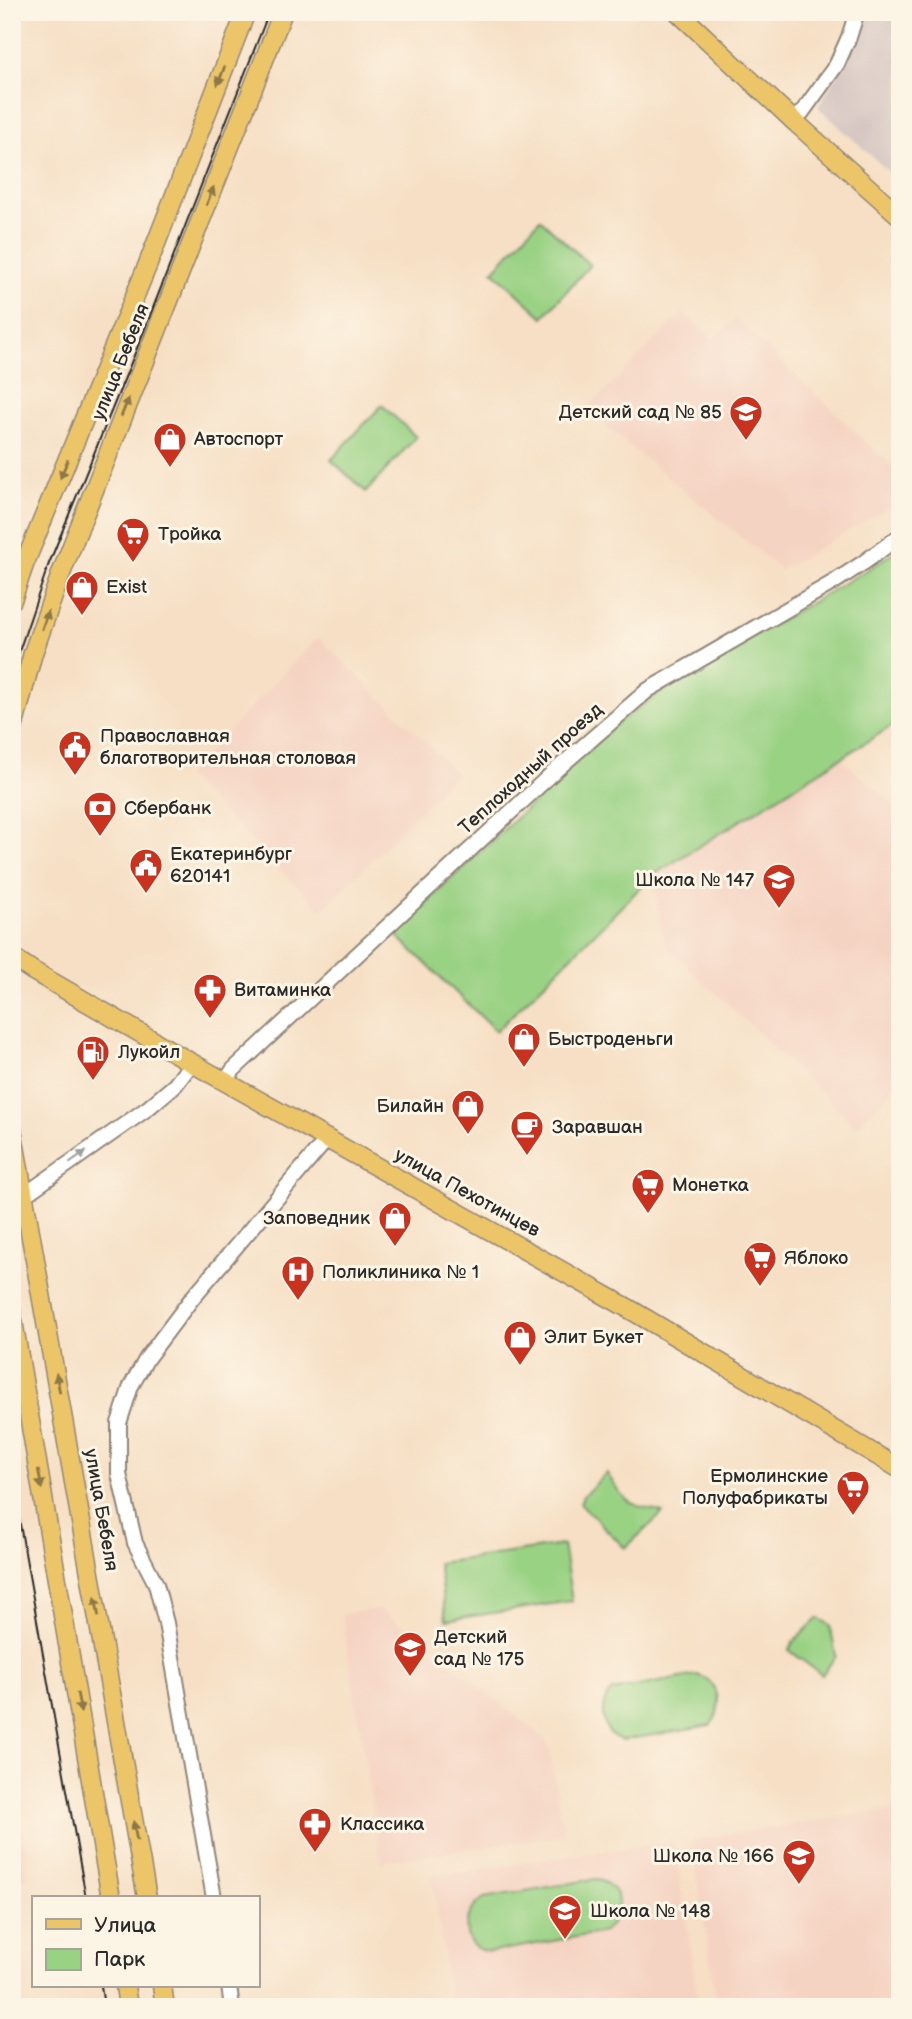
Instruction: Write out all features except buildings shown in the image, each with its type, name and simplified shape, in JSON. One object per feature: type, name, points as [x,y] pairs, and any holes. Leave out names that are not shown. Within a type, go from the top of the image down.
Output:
[{"type":"main road","name":"улица Бебеля","points":[[12,600],[148,264],[246,12]]},
{"type":"main road","name":"улица Бебеля","points":[[12,732],[33,653],[62,571],[283,12]]},
{"type":"main road","points":[[678,12],[900,216]]},
{"type":"main road","name":"улица Пехотинцев","points":[[12,957],[192,1063],[626,1307],[900,1469]]},
{"type":"main road","name":"улица Бебеля","points":[[12,1129],[147,1896]]},
{"type":"main road","points":[[12,1315],[111,1896]]},
{"type":"main road","points":[[125,1988],[128,2007]]},
{"type":"main road","points":[[162,1988],[165,2007]]},
{"type":"street","points":[[795,122],[837,64],[857,12]]},
{"type":"street","name":"Теплоходный проезд","points":[[226,1081],[233,1070],[549,776],[648,690],[834,582],[900,536]]},
{"type":"street","points":[[23,1196],[148,1108],[176,1085],[192,1063]]},
{"type":"street","points":[[214,1896],[166,1623],[156,1584],[135,1543],[119,1474],[119,1423],[131,1385],[147,1358],[193,1297],[328,1138]]},
{"type":"street","points":[[229,1988],[232,2007]]},
{"type":"shaded area","points":[[872,12],[900,12],[900,182],[818,107]]},
{"type":"shaded area","name":"Детский сад № 85","points":[[683,313],[713,339],[736,319],[900,474],[900,501],[781,570],[586,410]]},
{"type":"shaded area","points":[[318,637],[457,773],[322,911],[186,776]]},
{"type":"shaded area","name":"Школа № 147","points":[[841,759],[900,809],[900,1083],[856,1126],[665,945],[653,875]]},
{"type":"shaded area","name":"Детский сад № 175","points":[[380,1609],[548,1741],[564,1835],[381,1862],[342,1614]]},
{"type":"shaded area","points":[[12,1758],[29,1876],[12,1887]]},
{"type":"shaded area","name":"Школа № 166","points":[[900,1808],[900,2007],[717,2007],[692,1840]]},
{"type":"shaded area","name":"Школа № 148","points":[[674,1841],[699,2007],[451,2007],[432,1876]]},
{"type":"green space","points":[[540,219],[590,265],[543,317],[493,271]]},
{"type":"green space","points":[[382,405],[416,437],[366,492],[331,460]]},
{"type":"green space","points":[[900,547],[900,721],[653,875],[496,1031],[394,933],[616,724],[694,669],[878,563]]},
{"type":"green space","points":[[607,1473],[629,1501],[663,1513],[625,1548],[580,1503],[583,1496]]},
{"type":"green space","points":[[563,1545],[572,1601],[446,1620],[438,1563]]},
{"type":"green space","points":[[818,1618],[830,1625],[836,1656],[822,1675],[789,1650],[793,1642]]},
{"type":"green space","points":[[696,1675],[710,1682],[717,1695],[717,1711],[710,1725],[624,1740],[617,1738],[606,1727],[604,1704],[612,1691]]},
{"type":"green space","points":[[595,1879],[611,1888],[618,1901],[615,1917],[604,1932],[491,1952],[480,1950],[468,1938],[467,1921],[476,1905],[484,1898]]},
{"type":"tram line","points":[[12,672],[48,566],[269,12]]},
{"type":"tram line","points":[[12,1479],[86,1896]]},
{"type":"tram line","points":[[101,1988],[104,2007]]},
{"type":"place","name":"Детский сад № 85","points":[[746,442]]},
{"type":"place","name":"Автоспорт","points":[[170,469]]},
{"type":"place","name":"Тройка","points":[[133,564]]},
{"type":"place","name":"Exist","points":[[82,617]]},
{"type":"place","name":"Православная благотворительная столовая","points":[[75,777]]},
{"type":"place","name":"Сбербанк","points":[[100,838]]},
{"type":"place","name":"Екатеринбург 620141","points":[[146,895]]},
{"type":"place","name":"Школа № 147","points":[[779,910]]},
{"type":"place","name":"Витаминка","points":[[210,1020]]},
{"type":"place","name":"Быстроденьги","points":[[524,1069]]},
{"type":"place","name":"Лукойл","points":[[93,1082]]},
{"type":"place","name":"Билайн","points":[[468,1136]]},
{"type":"place","name":"Заравшан","points":[[527,1157]]},
{"type":"place","name":"Монетка","points":[[648,1215]]},
{"type":"place","name":"Заповедник","points":[[395,1248]]},
{"type":"place","name":"Яблоко","points":[[760,1288]]},
{"type":"place","name":"Поликлиника № 1","points":[[298,1302]]},
{"type":"place","name":"Элит Букет","points":[[520,1367]]},
{"type":"place","name":"Ермолинские Полуфабрикаты","points":[[853,1517]]},
{"type":"place","name":"Детский сад № 175","points":[[410,1678]]},
{"type":"place","name":"Классика","points":[[315,1854]]},
{"type":"place","name":"Школа № 166","points":[[799,1886]]},
{"type":"place","name":"Школа № 148","points":[[565,1941]]}]
